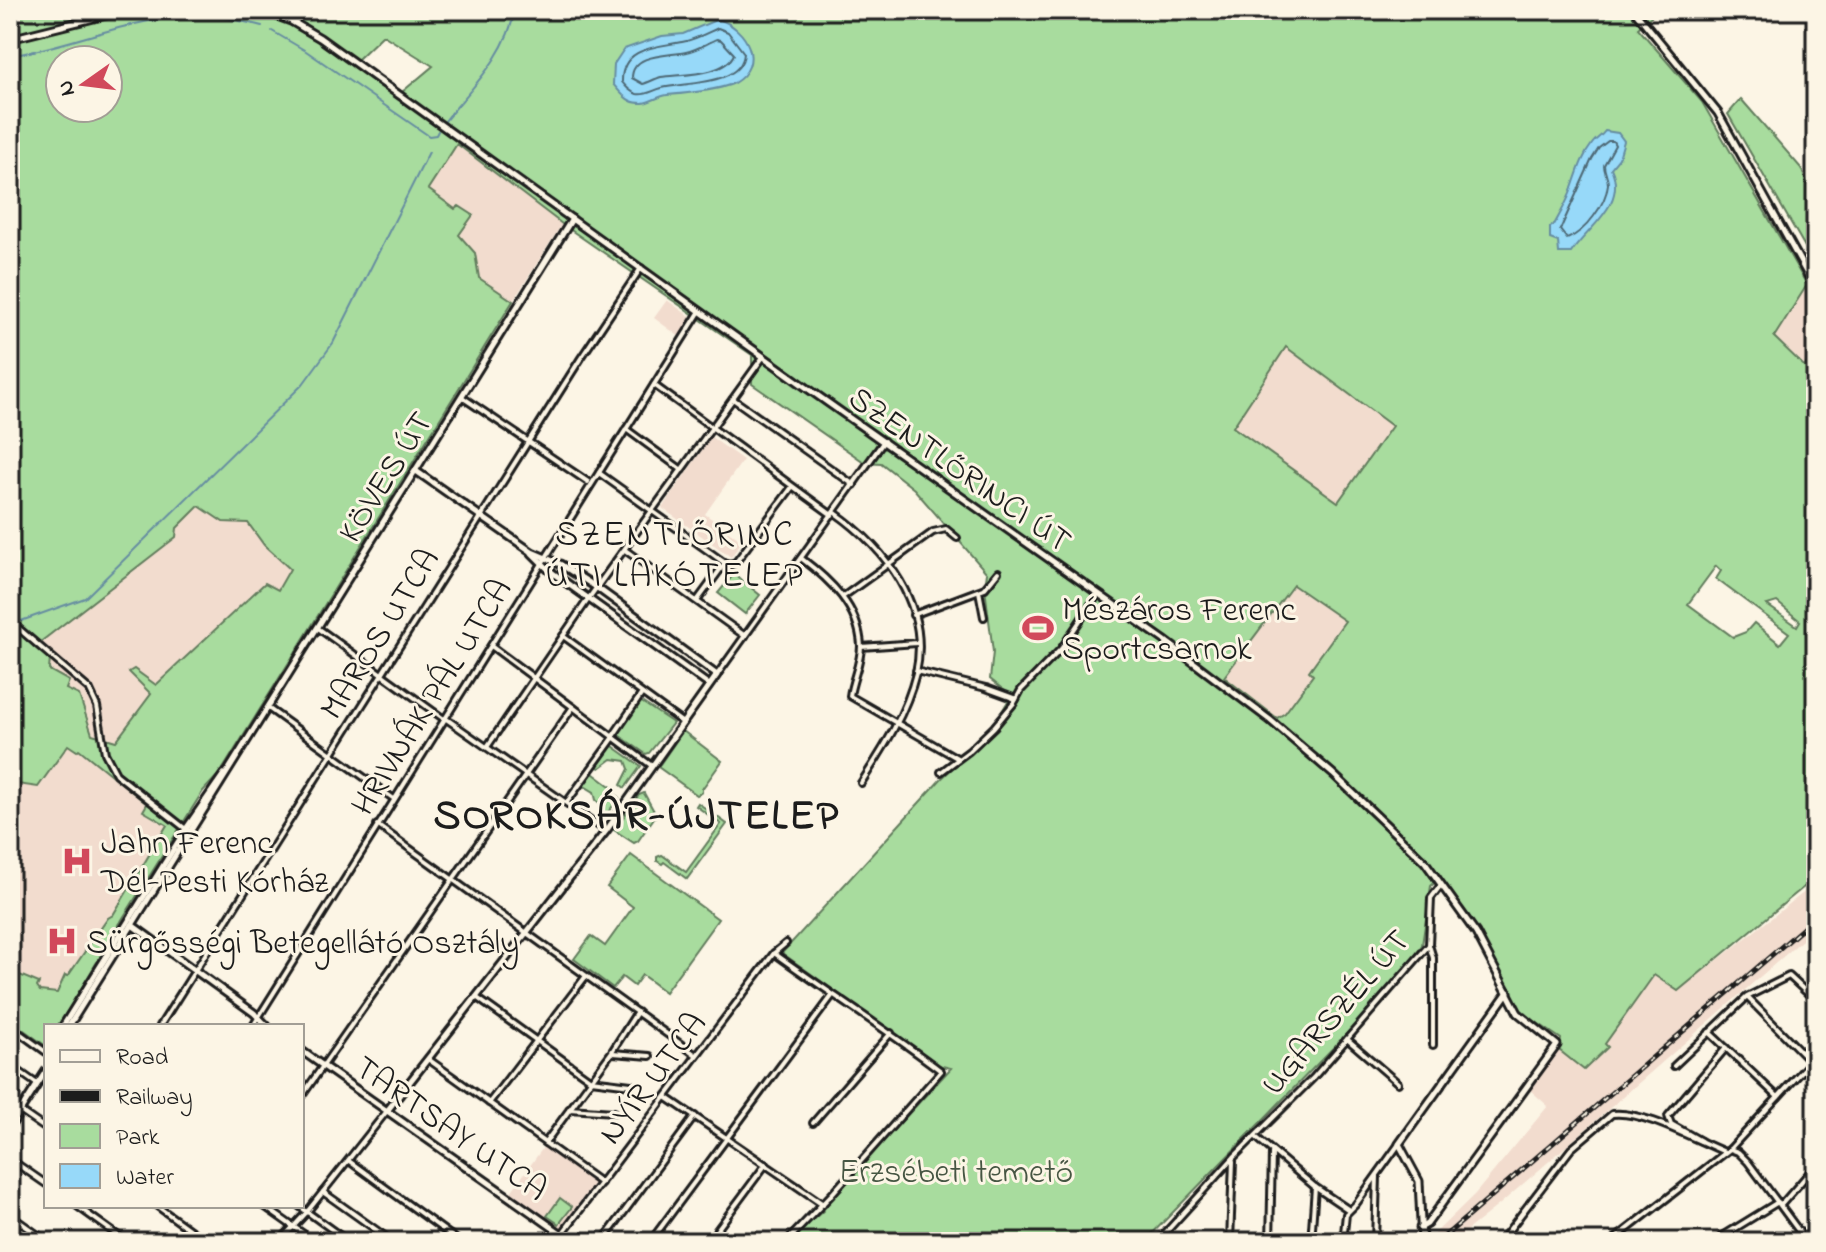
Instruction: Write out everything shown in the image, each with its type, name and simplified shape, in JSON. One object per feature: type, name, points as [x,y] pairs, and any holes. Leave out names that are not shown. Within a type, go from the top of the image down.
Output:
[{"type":"street","points":[[10,39],[126,10]]},
{"type":"street","name":"SZENTLŐRINCI ÚT","points":[[261,10],[291,21],[320,38],[1270,720],[1384,822],[1443,884],[1476,933],[1524,1020],[1557,1045],[1427,1224],[1420,1228]]},
{"type":"street","points":[[1634,10],[1718,113],[1816,290]]},
{"type":"street","name":"KÖVES ÚT","points":[[130,924],[132,916],[237,758],[572,219]]},
{"type":"street","name":"MAROS UTCA","points":[[161,1024],[331,752],[641,268]]},
{"type":"street","name":"HRIVNÁK PÁL UTCA","points":[[254,1024],[700,311]]},
{"type":"street","points":[[487,747],[596,587],[763,357]]},
{"type":"street","points":[[654,385],[792,487],[861,531],[890,563],[906,593],[917,643],[916,671],[897,722],[861,783]]},
{"type":"street","points":[[462,397],[588,482]]},
{"type":"street","points":[[733,399],[854,485]]},
{"type":"street","points":[[626,429],[682,470]]},
{"type":"street","points":[[279,1242],[307,1213],[606,831],[884,441]]},
{"type":"street","points":[[416,471],[532,552],[596,587],[717,675]]},
{"type":"street","points":[[599,473],[725,563],[736,562],[792,487]]},
{"type":"street","points":[[843,596],[933,532],[946,529],[957,538]]},
{"type":"street","points":[[625,550],[745,636]]},
{"type":"street","points":[[532,552],[542,564],[710,685]]},
{"type":"street","points":[[801,558],[843,596],[851,608],[861,647],[850,696],[957,758]]},
{"type":"street","points":[[697,601],[725,563]]},
{"type":"street","points":[[913,615],[979,591],[998,572]]},
{"type":"street","points":[[979,591],[984,617]]},
{"type":"street","points":[[941,772],[994,727],[1021,690],[1061,649],[1098,594]]},
{"type":"street","points":[[10,621],[86,685],[96,702],[101,737],[112,769],[188,831]]},
{"type":"street","points":[[318,628],[606,831]]},
{"type":"street","points":[[563,636],[683,723]]},
{"type":"street","points":[[861,647],[917,643]]},
{"type":"street","points":[[491,646],[652,766]]},
{"type":"street","points":[[916,671],[986,688],[1016,699]]},
{"type":"street","points":[[567,802],[642,695]]},
{"type":"street","points":[[304,1093],[573,707]]},
{"type":"street","points":[[268,708],[394,799]]},
{"type":"street","points":[[377,825],[696,1055]]},
{"type":"street","name":"KÖVES ÚT","points":[[67,1024],[188,831]]},
{"type":"street","name":"UGARSZÉL ÚT","points":[[1157,1242],[1347,1039],[1429,945],[1431,898],[1443,884]]},
{"type":"street","points":[[130,924],[265,1024]]},
{"type":"street","name":"NYÍR UTCA","points":[[556,1242],[774,953],[786,943]]},
{"type":"street","points":[[1429,945],[1433,958],[1433,1045]]},
{"type":"street","points":[[774,953],[941,1071],[786,1242]]},
{"type":"street","points":[[489,1103],[586,976]]},
{"type":"street","points":[[1674,1066],[1747,997],[1789,976],[1816,1001]]},
{"type":"street","points":[[1343,1242],[1344,1217],[1508,992]]},
{"type":"street","points":[[650,1242],[832,996]]},
{"type":"street","points":[[476,997],[591,1080],[631,1085]]},
{"type":"street","points":[[1747,997],[1811,1062]]},
{"type":"street","points":[[545,1143],[637,1012]]},
{"type":"street","points":[[10,1026],[44,1051]]},
{"type":"street","points":[[1709,1032],[1778,1097]]},
{"type":"street","points":[[813,1123],[891,1033]]},
{"type":"street","points":[[1347,1039],[1398,1083]]},
{"type":"street","points":[[1702,1143],[1699,1138],[1671,1124],[1668,1116],[1726,1048]]},
{"type":"street","name":"TARTSAY UTCA","points":[[304,1052],[573,1242]]},
{"type":"street","points":[[611,1053],[650,1056]]},
{"type":"street","points":[[1611,1242],[1727,1150],[1816,1056]]},
{"type":"street","points":[[428,1059],[601,1183]]},
{"type":"street","points":[[10,1065],[37,1084]]},
{"type":"street","points":[[10,1127],[44,1074]]},
{"type":"street","points":[[666,1097],[823,1204]]},
{"type":"street","points":[[10,1104],[44,1128]]},
{"type":"street","points":[[569,1109],[614,1112]]},
{"type":"street","points":[[1501,1242],[1573,1146],[1612,1114],[1620,1113],[1658,1123],[1702,1143],[1738,1152],[1807,1242]]},
{"type":"street","points":[[602,1242],[695,1116]]},
{"type":"street","points":[[1256,1137],[1315,1187],[1349,1210]]},
{"type":"street","points":[[1399,1144],[1419,1181],[1422,1242]]},
{"type":"street","points":[[1270,1242],[1273,1152]]},
{"type":"street","points":[[1230,1242],[1231,1167],[1234,1157]]},
{"type":"street","points":[[10,1159],[44,1183]]},
{"type":"street","points":[[348,1161],[460,1242]]},
{"type":"street","points":[[708,1242],[766,1163]]},
{"type":"street","points":[[1713,1242],[1779,1204],[1816,1165]]},
{"type":"street","points":[[1375,1242],[1377,1175]]},
{"type":"street","points":[[1311,1242],[1315,1187]]},
{"type":"street","points":[[323,1192],[393,1242]]},
{"type":"street","points":[[80,1208],[127,1242]]},
{"type":"street","points":[[160,1208],[207,1242]]},
{"type":"street","points":[[267,1208],[315,1242]]},
{"type":"street","points":[[301,1208],[349,1242]]},
{"type":"street","points":[[10,1215],[48,1242]]},
{"type":"shaded area","points":[[457,144],[562,224],[513,301],[479,278],[475,253],[458,235],[472,216],[455,209],[428,189]]},
{"type":"shaded area","points":[[1807,285],[1816,302],[1816,356],[1805,367],[1773,337]]},
{"type":"shaded area","points":[[667,300],[692,318],[680,337],[654,318]]},
{"type":"shaded area","points":[[1286,347],[1392,426],[1338,502],[1233,428]]},
{"type":"shaded area","points":[[711,437],[743,460],[705,514],[742,541],[731,557],[662,508]]},
{"type":"shaded area","points":[[199,506],[223,522],[248,523],[264,545],[290,569],[278,590],[265,583],[156,685],[135,669],[129,672],[151,694],[116,741],[92,734],[66,689],[34,647],[176,537],[177,528]]},
{"type":"shaded area","points":[[1293,585],[1345,620],[1309,670],[1313,674],[1285,713],[1277,718],[1224,677]]},
{"type":"shaded area","name":"Jahn Ferenc Dél-Pesti Kórház","points":[[10,699],[64,736],[147,804],[144,811],[167,825],[113,915],[107,918],[68,976],[65,975],[57,993],[40,991],[38,982],[10,971]]},
{"type":"shaded area","points":[[1816,883],[1816,928],[1500,1204],[1452,1242],[1426,1242],[1475,1194],[1548,1106],[1530,1090],[1559,1050],[1584,1070],[1654,975],[1678,991]]},
{"type":"shaded area","points":[[545,1145],[595,1183],[561,1228],[511,1192]]},
{"type":"green space","name":"Erzsébeti temető","points":[[10,10],[1658,10],[1638,28],[1702,102],[1807,285],[1774,337],[1804,366],[1816,356],[1816,877],[1678,991],[1654,975],[1605,1044],[1608,1047],[1584,1070],[1559,1050],[1561,1039],[1520,1011],[1480,934],[1441,877],[1431,886],[1422,945],[1399,980],[1144,1242],[790,1242],[814,1215],[824,1210],[823,1206],[951,1068],[938,1065],[782,953],[941,779],[988,735],[1011,696],[990,679],[993,652],[985,588],[987,573],[914,489],[881,463],[864,462],[752,384],[752,355],[562,224],[457,144],[428,189],[455,209],[459,206],[473,215],[459,235],[475,253],[479,278],[513,301],[221,772],[203,791],[123,918],[60,1024],[44,1024],[44,1045],[10,1020],[10,971],[39,983],[37,987],[40,991],[57,993],[65,975],[68,976],[113,915],[167,825],[143,811],[147,804],[79,749],[77,751],[68,745],[38,787],[10,783]],"holes":[[[383,35],[433,66],[402,92],[357,60]],[[1286,347],[1392,426],[1338,502],[1233,427]],[[199,506],[223,522],[248,523],[264,545],[290,569],[278,590],[265,583],[156,685],[134,669],[129,672],[151,694],[116,741],[92,734],[79,695],[66,689],[69,681],[49,670],[50,659],[34,647],[176,537],[177,528]],[[1716,566],[1721,571],[1716,579],[1789,633],[1780,644],[1754,623],[1746,632],[1733,637],[1688,604]],[[1293,585],[1345,621],[1309,671],[1313,675],[1285,713],[1277,718],[1224,677]],[[1777,602],[1800,621],[1797,626],[1767,605]]]},
{"type":"green space","points":[[1741,99],[1801,168],[1816,206],[1816,266],[1728,114]]},
{"type":"green space","points":[[734,574],[760,595],[745,614],[718,593]]},
{"type":"green space","points":[[640,701],[673,723],[646,754],[617,734]]},
{"type":"green space","points":[[683,731],[722,761],[697,795],[658,767]]},
{"type":"green space","points":[[610,744],[641,766],[625,788],[621,785],[629,769],[626,761],[612,759],[600,768],[594,766]]},
{"type":"green space","points":[[590,771],[614,789],[619,798],[605,816],[599,812],[603,806],[596,800],[594,792],[581,784]]},
{"type":"green space","points":[[644,793],[656,815],[634,843],[614,830],[639,795]]},
{"type":"green space","points":[[698,803],[727,824],[687,879],[664,862],[657,861],[657,857],[662,855],[686,872],[721,824],[696,806]]},
{"type":"green space","points":[[631,855],[718,919],[665,992],[642,975],[634,986],[622,977],[613,988],[574,959],[591,936],[605,946],[633,907],[607,887]]},
{"type":"green space","points":[[560,1198],[572,1207],[559,1224],[547,1216]]},
{"type":"water","points":[[718,19],[737,30],[749,47],[749,66],[734,83],[643,103],[628,100],[613,84],[614,64],[624,49],[662,36],[683,34]]},
{"type":"water","points":[[1605,131],[1618,133],[1624,141],[1619,158],[1611,168],[1615,181],[1610,204],[1571,253],[1559,253],[1558,242],[1550,239],[1550,227],[1565,204],[1585,155]]},
{"type":"waterway","points":[[445,121],[496,56],[511,27],[515,10]]},
{"type":"waterway","points":[[10,56],[133,24],[183,16],[215,17],[262,26]]},
{"type":"waterway","points":[[272,31],[429,136],[436,135],[438,131]]},
{"type":"waterway","points":[[21,621],[85,598],[303,384],[333,343],[429,152]]},
{"type":"railway","points":[[1438,1242],[1816,917]]},
{"type":"place","name":"Mészáros Ferenc Sportcsarnok","points":[[1038,628]]},
{"type":"place","name":"Jahn Ferenc Dél-Pesti Kórház","points":[[77,861]]},
{"type":"place","name":"Sürgősségi Betegellátó Osztály","points":[[62,941]]},
{"type":"district","name":"SZENTLŐRINC ÚTI LAKÓTELEP","points":[[675,552]]},
{"type":"district","name":"SOROKSÁR-ÚJTELEP","points":[[637,813]]}]
